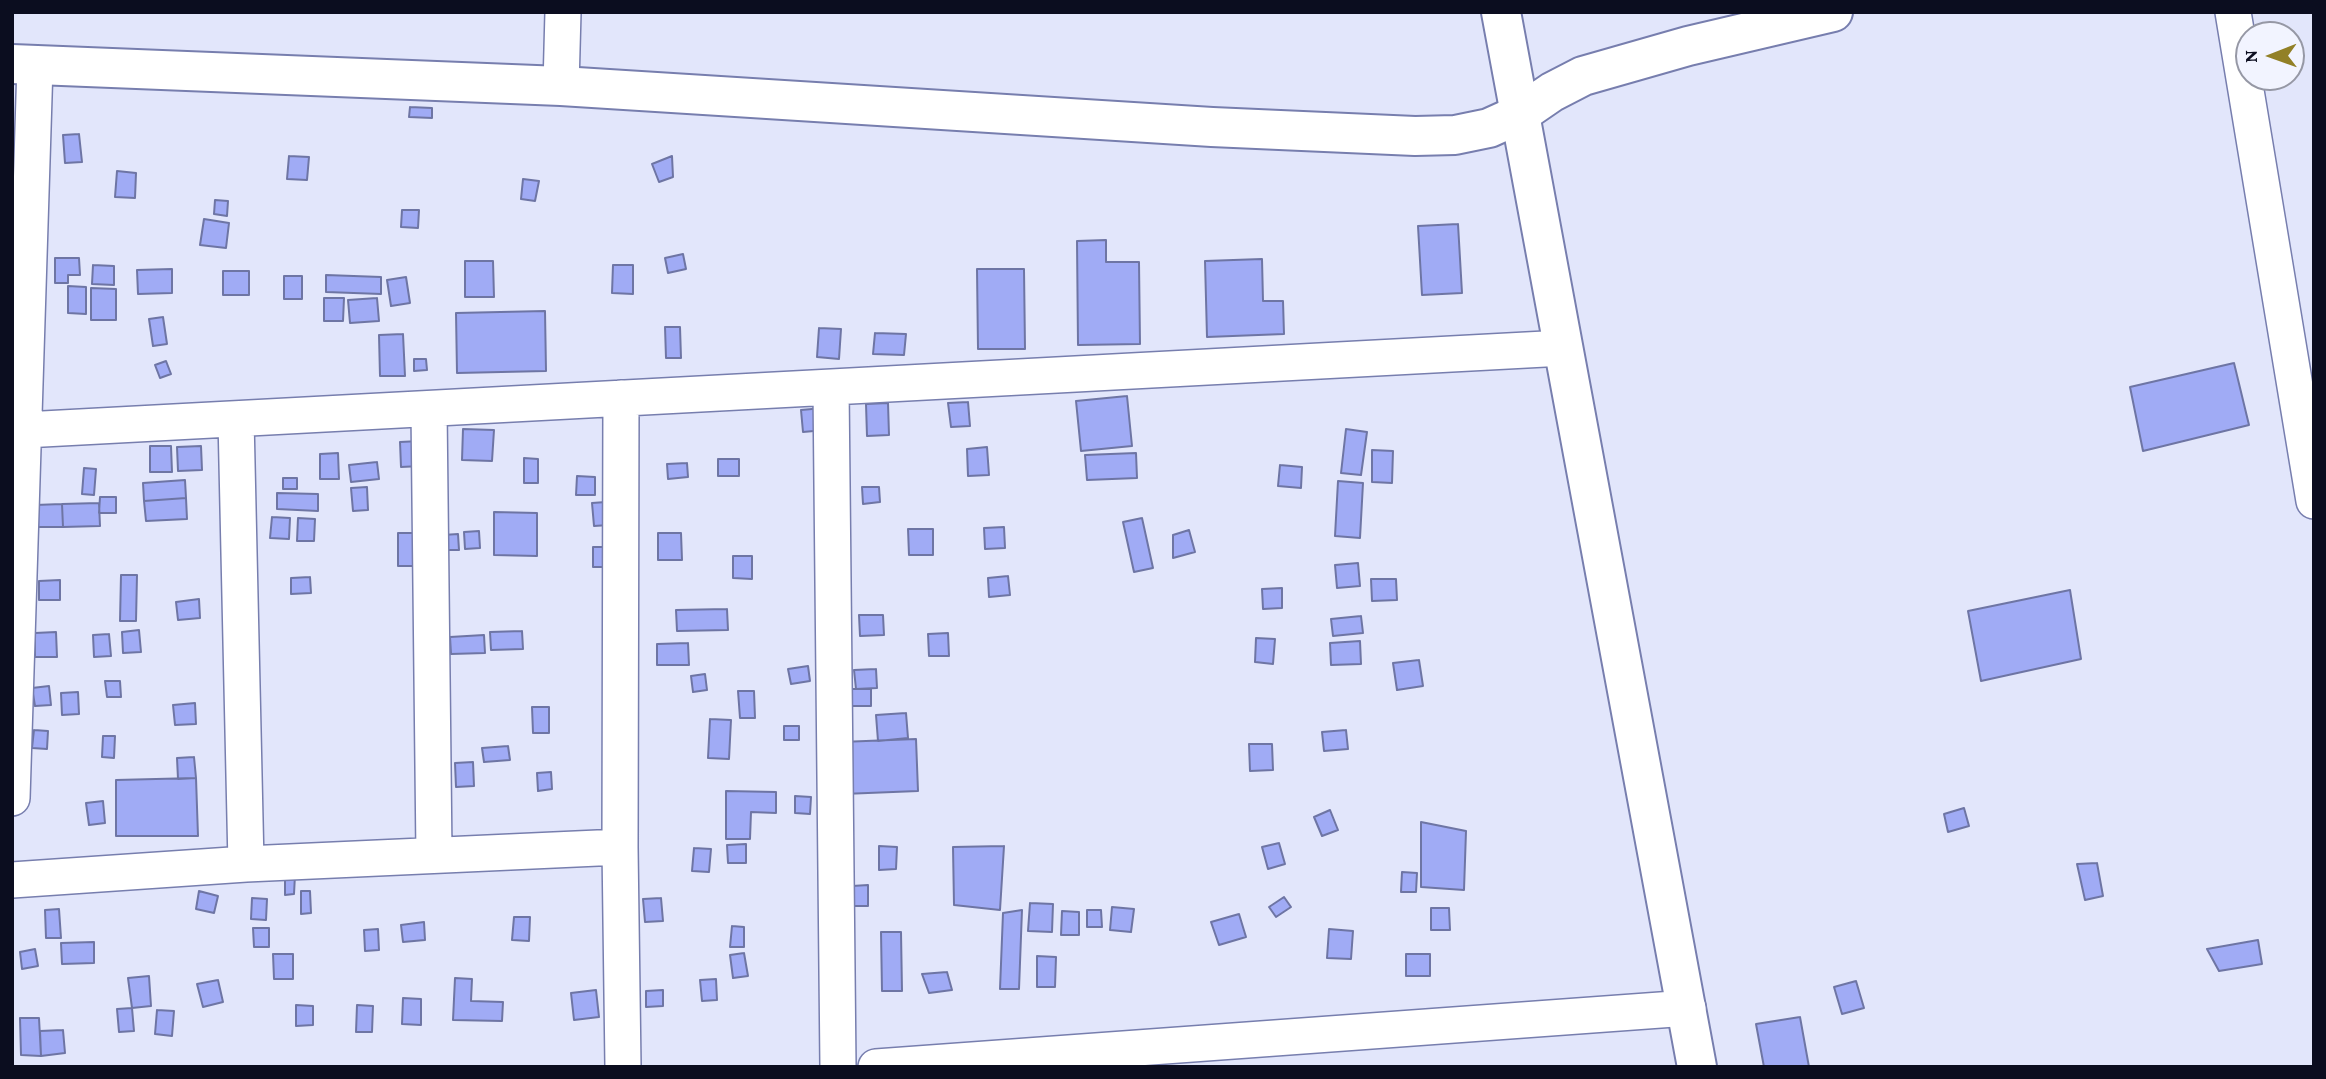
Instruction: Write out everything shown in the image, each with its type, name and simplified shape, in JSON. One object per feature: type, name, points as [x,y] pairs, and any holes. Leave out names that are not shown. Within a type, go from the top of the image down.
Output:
[{"type":"street","points":[[561,86],[563,12]]},
{"type":"street","points":[[1501,12],[1697,1067]]},
{"type":"street","points":[[12,798],[24,430],[24,65],[561,86],[1212,127],[1415,136],[1466,133],[1489,128],[1520,114],[1552,92],[1583,76],[1688,46],[1833,12]]},
{"type":"street","points":[[2233,12],[2314,501]]},
{"type":"street","points":[[24,430],[1564,348]]},
{"type":"street","points":[[831,387],[838,1067]]},
{"type":"street","points":[[621,398],[620,847],[623,1067]]},
{"type":"street","points":[[429,409],[434,855]]},
{"type":"street","points":[[236,419],[246,863]]},
{"type":"street","points":[[12,880],[246,863],[620,847]]},
{"type":"street","points":[[876,1067],[1257,1054],[1688,1009]]},
{"type":"building","points":[[410,107],[432,108],[432,118],[409,117]]},
{"type":"building","points":[[79,134],[82,162],[65,163],[63,135]]},
{"type":"building","points":[[289,156],[309,157],[307,180],[287,179]]},
{"type":"building","points":[[672,156],[673,177],[659,182],[652,164]]},
{"type":"building","points":[[117,171],[136,173],[135,198],[115,197]]},
{"type":"building","points":[[523,179],[539,181],[535,201],[521,199]]},
{"type":"building","points":[[215,200],[228,201],[227,216],[214,214]]},
{"type":"building","points":[[402,210],[419,210],[418,228],[401,227]]},
{"type":"building","points":[[204,219],[229,223],[226,248],[200,245]]},
{"type":"building","points":[[1458,224],[1462,293],[1422,295],[1418,226]]},
{"type":"building","points":[[1106,240],[1106,262],[1139,262],[1140,344],[1078,345],[1077,241]]},
{"type":"building","points":[[683,254],[686,269],[668,273],[665,258]]},
{"type":"building","points":[[55,258],[79,258],[80,275],[68,275],[68,283],[55,283]]},
{"type":"building","points":[[1262,259],[1263,301],[1283,301],[1284,334],[1207,337],[1205,261]]},
{"type":"building","points":[[465,261],[493,261],[494,297],[465,297]]},
{"type":"building","points":[[93,265],[114,266],[114,285],[92,284]]},
{"type":"building","points":[[613,265],[633,265],[633,294],[612,293]]},
{"type":"building","points":[[172,269],[172,293],[138,294],[137,270]]},
{"type":"building","points":[[977,269],[1024,269],[1025,349],[978,349]]},
{"type":"building","points":[[223,271],[249,271],[249,295],[223,295]]},
{"type":"building","points":[[326,275],[381,277],[381,294],[326,292]]},
{"type":"building","points":[[284,276],[302,276],[302,299],[284,299]]},
{"type":"building","points":[[406,277],[410,303],[391,306],[387,280]]},
{"type":"building","points":[[68,286],[86,287],[86,314],[68,313]]},
{"type":"building","points":[[91,288],[116,289],[116,320],[91,320]]},
{"type":"building","points":[[324,298],[344,298],[343,321],[324,321]]},
{"type":"building","points":[[377,298],[379,321],[350,323],[348,300]]},
{"type":"building","points":[[545,311],[546,371],[457,373],[456,313]]},
{"type":"building","points":[[163,317],[167,344],[153,346],[149,319]]},
{"type":"building","points":[[665,327],[680,327],[681,358],[666,358]]},
{"type":"building","points":[[819,328],[841,329],[839,359],[817,357]]},
{"type":"building","points":[[875,333],[906,334],[904,355],[873,354]]},
{"type":"building","points":[[403,334],[405,376],[380,376],[379,335]]},
{"type":"building","points":[[414,359],[426,359],[427,370],[414,371]]},
{"type":"building","points":[[166,361],[171,374],[160,378],[155,365]]},
{"type":"building","points":[[2234,363],[2249,425],[2143,451],[2130,387]]},
{"type":"building","points":[[1127,396],[1132,446],[1081,451],[1076,401]]},
{"type":"building","points":[[968,402],[970,426],[951,427],[948,403]]},
{"type":"building","points":[[888,403],[889,435],[867,436],[866,404]]},
{"type":"building","points":[[823,408],[825,430],[803,432],[801,410]]},
{"type":"building","points":[[463,429],[494,430],[492,461],[462,460]]},
{"type":"building","points":[[1346,429],[1367,432],[1361,475],[1341,473]]},
{"type":"building","points":[[420,441],[421,466],[401,467],[400,442]]},
{"type":"building","points":[[150,446],[171,446],[172,472],[150,472]]},
{"type":"building","points":[[201,446],[202,470],[178,471],[177,447]]},
{"type":"building","points":[[987,447],[989,475],[968,476],[967,449]]},
{"type":"building","points":[[1372,450],[1393,451],[1392,483],[1372,482]]},
{"type":"building","points":[[338,453],[339,479],[320,479],[320,454]]},
{"type":"building","points":[[1136,453],[1137,478],[1087,480],[1085,455]]},
{"type":"building","points":[[524,458],[538,459],[538,483],[524,483]]},
{"type":"building","points":[[718,459],[739,459],[739,476],[718,476]]},
{"type":"building","points":[[377,462],[379,479],[351,482],[349,465]]},
{"type":"building","points":[[687,463],[688,477],[668,479],[667,464]]},
{"type":"building","points":[[1280,465],[1302,467],[1301,488],[1278,486]]},
{"type":"building","points":[[84,468],[96,469],[94,495],[82,494]]},
{"type":"building","points":[[577,476],[595,477],[595,495],[576,495]]},
{"type":"building","points":[[283,478],[297,478],[297,489],[283,489]]},
{"type":"building","points":[[185,480],[186,498],[144,501],[143,483]]},
{"type":"building","points":[[1338,481],[1363,483],[1360,538],[1335,536]]},
{"type":"building","points":[[367,487],[368,510],[353,511],[351,488]]},
{"type":"building","points":[[862,487],[879,487],[880,502],[863,504]]},
{"type":"building","points":[[277,493],[318,494],[318,511],[277,509]]},
{"type":"building","points":[[100,497],[116,497],[116,513],[99,513]]},
{"type":"building","points":[[186,498],[187,519],[146,521],[144,501]]},
{"type":"building","points":[[606,502],[609,525],[594,526],[592,503]]},
{"type":"building","points":[[99,503],[100,526],[63,527],[62,504]]},
{"type":"building","points":[[62,504],[63,527],[35,527],[35,505]]},
{"type":"building","points":[[494,512],[537,513],[537,556],[494,555]]},
{"type":"building","points":[[272,517],[290,518],[289,539],[270,538]]},
{"type":"building","points":[[298,518],[315,519],[314,541],[297,541]]},
{"type":"building","points":[[1142,518],[1153,568],[1134,572],[1123,522]]},
{"type":"building","points":[[1004,527],[1005,548],[985,549],[984,528]]},
{"type":"building","points":[[908,529],[933,529],[933,555],[909,555]]},
{"type":"building","points":[[1189,530],[1195,552],[1173,558],[1173,535]]},
{"type":"building","points":[[479,531],[480,548],[465,549],[464,532]]},
{"type":"building","points":[[398,533],[417,533],[418,566],[398,566]]},
{"type":"building","points":[[658,533],[681,533],[682,560],[658,560]]},
{"type":"building","points":[[458,534],[459,550],[444,550],[443,535]]},
{"type":"building","points":[[593,547],[609,547],[610,567],[593,567]]},
{"type":"building","points":[[733,556],[752,556],[752,579],[733,578]]},
{"type":"building","points":[[1358,563],[1360,586],[1337,588],[1335,565]]},
{"type":"building","points":[[121,575],[137,575],[136,621],[120,621]]},
{"type":"building","points":[[1008,576],[1010,595],[989,597],[988,578]]},
{"type":"building","points":[[310,577],[311,593],[291,594],[291,578]]},
{"type":"building","points":[[1371,579],[1396,579],[1397,600],[1372,601]]},
{"type":"building","points":[[60,580],[60,600],[39,600],[39,581]]},
{"type":"building","points":[[1282,588],[1282,608],[1263,609],[1262,589]]},
{"type":"building","points":[[2070,590],[2081,659],[1981,681],[1968,611]]},
{"type":"building","points":[[199,599],[200,618],[178,620],[176,602]]},
{"type":"building","points":[[727,609],[728,630],[677,631],[676,610]]},
{"type":"building","points":[[859,615],[883,615],[884,635],[860,636]]},
{"type":"building","points":[[1361,616],[1363,633],[1333,636],[1331,619]]},
{"type":"building","points":[[139,630],[141,652],[123,653],[122,632]]},
{"type":"building","points":[[522,631],[523,649],[491,650],[490,632]]},
{"type":"building","points":[[56,632],[57,657],[35,657],[35,633]]},
{"type":"building","points":[[948,633],[949,656],[929,656],[928,634]]},
{"type":"building","points":[[109,634],[111,656],[94,657],[93,635]]},
{"type":"building","points":[[484,635],[485,653],[451,654],[450,637]]},
{"type":"building","points":[[1256,638],[1275,639],[1273,664],[1255,662]]},
{"type":"building","points":[[1360,641],[1361,664],[1331,665],[1330,643]]},
{"type":"building","points":[[688,643],[689,665],[657,665],[657,644]]},
{"type":"building","points":[[1419,660],[1423,686],[1397,690],[1393,663]]},
{"type":"building","points":[[808,666],[810,681],[791,684],[788,669]]},
{"type":"building","points":[[876,669],[877,688],[856,689],[854,670]]},
{"type":"building","points":[[705,674],[707,690],[693,692],[691,676]]},
{"type":"building","points":[[105,681],[120,681],[121,697],[107,697]]},
{"type":"building","points":[[49,686],[51,705],[35,706],[32,688]]},
{"type":"building","points":[[847,689],[871,689],[871,706],[847,706]]},
{"type":"building","points":[[738,691],[754,691],[755,718],[740,718]]},
{"type":"building","points":[[78,692],[79,714],[62,715],[61,693]]},
{"type":"building","points":[[195,703],[196,724],[175,725],[173,705]]},
{"type":"building","points":[[532,707],[549,707],[549,733],[533,733]]},
{"type":"building","points":[[906,713],[908,738],[878,741],[876,715]]},
{"type":"building","points":[[710,719],[731,720],[729,759],[708,758]]},
{"type":"building","points":[[784,726],[799,726],[799,740],[784,740]]},
{"type":"building","points":[[34,730],[48,731],[47,749],[32,748]]},
{"type":"building","points":[[1346,730],[1348,749],[1324,751],[1322,732]]},
{"type":"building","points":[[103,736],[115,736],[114,758],[102,757]]},
{"type":"building","points":[[916,739],[918,791],[843,794],[841,742]]},
{"type":"building","points":[[1249,744],[1272,744],[1273,770],[1250,771]]},
{"type":"building","points":[[508,746],[510,760],[484,762],[482,748]]},
{"type":"building","points":[[194,757],[196,778],[178,779],[177,758]]},
{"type":"building","points":[[473,762],[474,786],[456,787],[455,763]]},
{"type":"building","points":[[551,772],[552,789],[538,791],[537,773]]},
{"type":"building","points":[[196,778],[198,836],[116,836],[116,780]]},
{"type":"building","points":[[726,791],[776,792],[776,813],[751,812],[750,839],[726,839]]},
{"type":"building","points":[[795,796],[811,797],[810,814],[795,813]]},
{"type":"building","points":[[103,801],[105,823],[89,825],[86,803]]},
{"type":"building","points":[[1964,808],[1969,826],[1948,832],[1944,814]]},
{"type":"building","points":[[1330,810],[1338,830],[1322,836],[1314,817]]},
{"type":"building","points":[[1421,822],[1466,831],[1464,890],[1421,887]]},
{"type":"building","points":[[1279,843],[1285,864],[1268,869],[1262,847]]},
{"type":"building","points":[[746,844],[746,863],[728,863],[727,845]]},
{"type":"building","points":[[879,846],[897,847],[896,869],[879,870]]},
{"type":"building","points":[[1004,846],[1000,910],[954,905],[953,847]]},
{"type":"building","points":[[694,848],[711,849],[709,872],[692,871]]},
{"type":"building","points":[[2097,863],[2103,896],[2085,900],[2077,864]]},
{"type":"building","points":[[1402,872],[1417,873],[1416,892],[1401,892]]},
{"type":"building","points":[[285,875],[295,875],[294,894],[285,895]]},
{"type":"building","points":[[868,885],[868,906],[853,906],[852,886]]},
{"type":"building","points":[[199,891],[218,896],[214,913],[196,909]]},
{"type":"building","points":[[301,891],[310,891],[311,913],[301,914]]},
{"type":"building","points":[[1284,897],[1291,907],[1276,917],[1269,907]]},
{"type":"building","points":[[252,898],[267,899],[266,920],[251,919]]},
{"type":"building","points":[[661,898],[663,921],[645,922],[643,899]]},
{"type":"building","points":[[1030,903],[1053,904],[1052,932],[1028,931]]},
{"type":"building","points":[[1112,907],[1134,909],[1131,932],[1110,930]]},
{"type":"building","points":[[1431,908],[1449,908],[1450,930],[1431,930]]},
{"type":"building","points":[[59,909],[61,938],[46,938],[45,910]]},
{"type":"building","points":[[1022,910],[1019,989],[1000,989],[1003,913]]},
{"type":"building","points":[[1087,910],[1101,910],[1102,927],[1087,927]]},
{"type":"building","points":[[1062,911],[1079,912],[1079,935],[1061,935]]},
{"type":"building","points":[[1239,914],[1246,937],[1219,945],[1211,922]]},
{"type":"building","points":[[514,917],[530,917],[529,941],[512,940]]},
{"type":"building","points":[[424,922],[425,940],[403,942],[401,925]]},
{"type":"building","points":[[732,926],[744,927],[744,947],[730,947]]},
{"type":"building","points":[[253,928],[269,928],[269,947],[254,947]]},
{"type":"building","points":[[378,929],[379,950],[365,951],[364,930]]},
{"type":"building","points":[[1329,929],[1353,931],[1351,959],[1327,958]]},
{"type":"building","points":[[881,932],[901,932],[902,991],[882,991]]},
{"type":"building","points":[[2258,940],[2262,964],[2219,971],[2207,949]]},
{"type":"building","points":[[94,942],[94,963],[62,964],[61,943]]},
{"type":"building","points":[[35,949],[38,966],[22,969],[20,952]]},
{"type":"building","points":[[744,953],[748,976],[733,978],[730,955]]},
{"type":"building","points":[[273,954],[293,954],[293,979],[274,979]]},
{"type":"building","points":[[1406,954],[1430,954],[1430,976],[1406,976]]},
{"type":"building","points":[[1037,956],[1056,957],[1055,987],[1037,987]]},
{"type":"building","points":[[947,972],[952,990],[929,993],[922,974]]},
{"type":"building","points":[[149,976],[151,1006],[132,1008],[128,978]]},
{"type":"building","points":[[455,978],[472,979],[471,1001],[503,1002],[502,1021],[453,1020]]},
{"type":"building","points":[[716,979],[717,1000],[702,1001],[700,980]]},
{"type":"building","points":[[218,980],[223,1002],[203,1007],[197,984]]},
{"type":"building","points":[[1856,981],[1864,1008],[1842,1014],[1834,987]]},
{"type":"building","points":[[596,990],[599,1017],[574,1020],[571,993]]},
{"type":"building","points":[[663,990],[663,1006],[646,1007],[646,991]]},
{"type":"building","points":[[403,998],[421,999],[421,1025],[402,1024]]},
{"type":"building","points":[[296,1005],[313,1006],[313,1025],[296,1026]]},
{"type":"building","points":[[357,1005],[373,1006],[372,1032],[356,1032]]},
{"type":"building","points":[[132,1008],[134,1031],[119,1032],[117,1009]]},
{"type":"building","points":[[157,1010],[174,1011],[172,1036],[155,1034]]},
{"type":"building","points":[[1800,1017],[1809,1067],[1764,1067],[1756,1024]]},
{"type":"building","points":[[20,1018],[39,1018],[41,1056],[21,1055]]},
{"type":"building","points":[[63,1030],[65,1053],[41,1056],[40,1031]]}]
